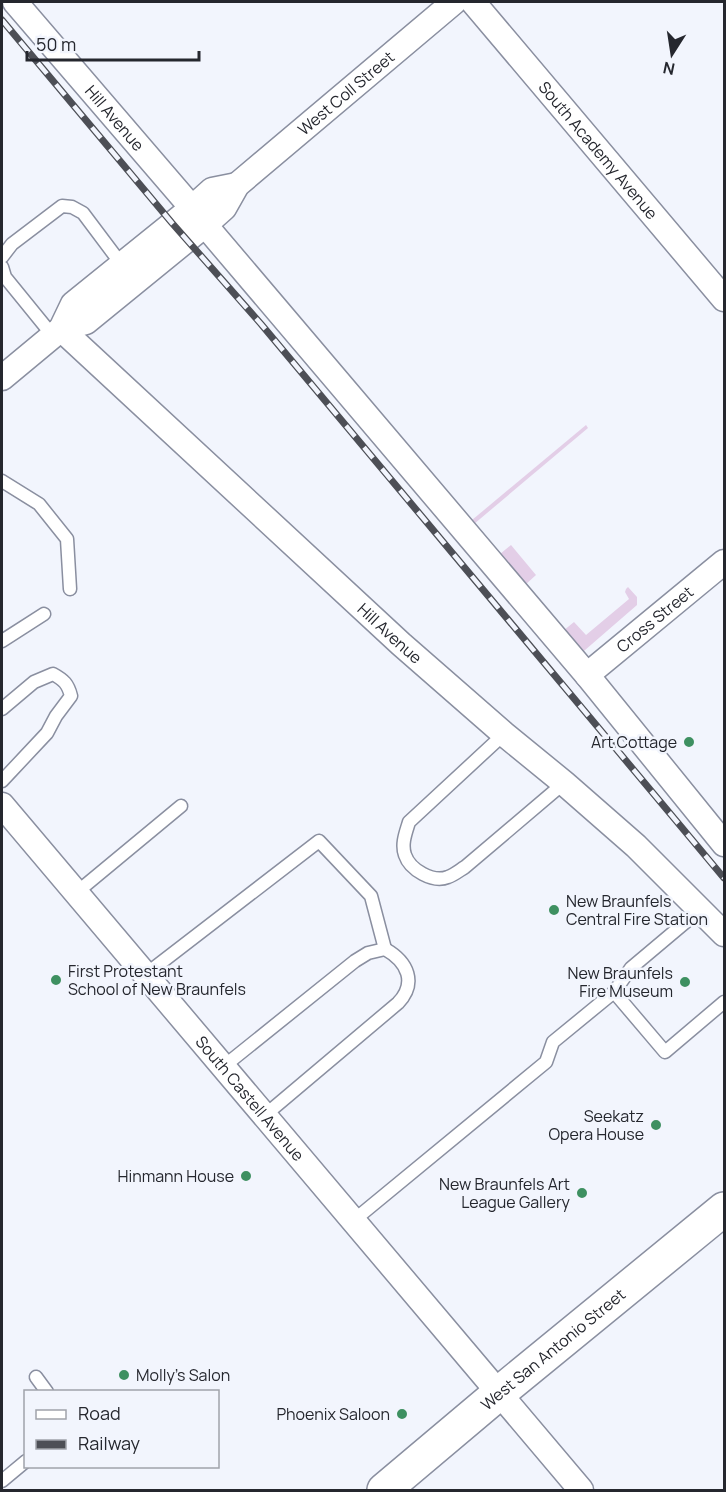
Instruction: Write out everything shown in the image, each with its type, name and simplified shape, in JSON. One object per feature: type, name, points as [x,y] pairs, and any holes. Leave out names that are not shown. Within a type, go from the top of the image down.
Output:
[{"type":"main road","name":"West San Antonio Street","points":[[384,1491],[498,1394],[724,1209]]},
{"type":"street","name":"Hill Avenue","points":[[15,2],[587,675],[724,844]]},
{"type":"street","name":"West Coll Street","points":[[57,332],[86,322],[198,217],[212,190],[237,185],[454,2]]},
{"type":"street","name":"South Academy Avenue","points":[[473,2],[724,299]]},
{"type":"street","name":"West Coll Street","points":[[2,378],[57,332],[74,304],[122,265],[198,217]]},
{"type":"street","name":"Hill Avenue","points":[[57,332],[359,606],[636,846],[724,934]]},
{"type":"street","name":"Cross Street","points":[[587,675],[724,562]]},
{"type":"street","name":"South Castell Avenue","points":[[2,805],[581,1491]]},
{"type":"lane","points":[[2,257],[12,244],[62,206],[72,207],[83,213],[122,265]]},
{"type":"lane","points":[[2,267],[5,277],[57,332]]},
{"type":"lane","points":[[2,481],[39,504],[67,539],[70,589]]},
{"type":"lane","points":[[2,641],[44,614]]},
{"type":"lane","points":[[2,709],[34,682],[53,674],[69,685],[71,696],[47,733],[2,781]]},
{"type":"lane","points":[[504,734],[409,822],[404,837],[404,854],[412,867],[428,877],[447,878],[465,867],[564,783]]},
{"type":"lane","points":[[76,893],[181,806]]},
{"type":"lane","points":[[145,975],[319,841],[371,896],[385,949]]},
{"type":"lane","points":[[353,1221],[546,1062],[554,1042],[614,992],[631,968],[700,910]]},
{"type":"lane","points":[[223,1067],[368,953],[385,949],[401,961],[409,982],[404,996],[398,1003],[264,1116]]},
{"type":"lane","points":[[614,992],[665,1052],[724,1002]]},
{"type":"lane","points":[[36,1377],[46,1390]]},
{"type":"lane","points":[[2,1481],[24,1463]]},
{"type":"shaded area","points":[[586,425],[588,428],[474,524],[466,525]]},
{"type":"shaded area","points":[[511,545],[536,575],[525,585],[563,631],[574,622],[586,635],[629,599],[625,592],[628,587],[637,597],[637,605],[577,657],[494,559]]},
{"type":"railway","points":[[2,20],[172,223],[261,324],[724,878]]},
{"type":"place","name":"Art Cottage","points":[[689,742]]},
{"type":"place","name":"New Braunfels Central Fire Station","points":[[554,910]]},
{"type":"place","name":"First Protestant School of New Braunfels","points":[[56,980]]},
{"type":"place","name":"New Braunfels Fire Museum","points":[[685,982]]},
{"type":"place","name":"Seekatz Opera House","points":[[656,1125]]},
{"type":"place","name":"Hinmann House","points":[[246,1176]]},
{"type":"place","name":"New Braunfels Art League Gallery","points":[[582,1193]]},
{"type":"place","name":"Molly's Salon","points":[[124,1375]]},
{"type":"place","name":"Phoenix Saloon","points":[[402,1414]]}]
